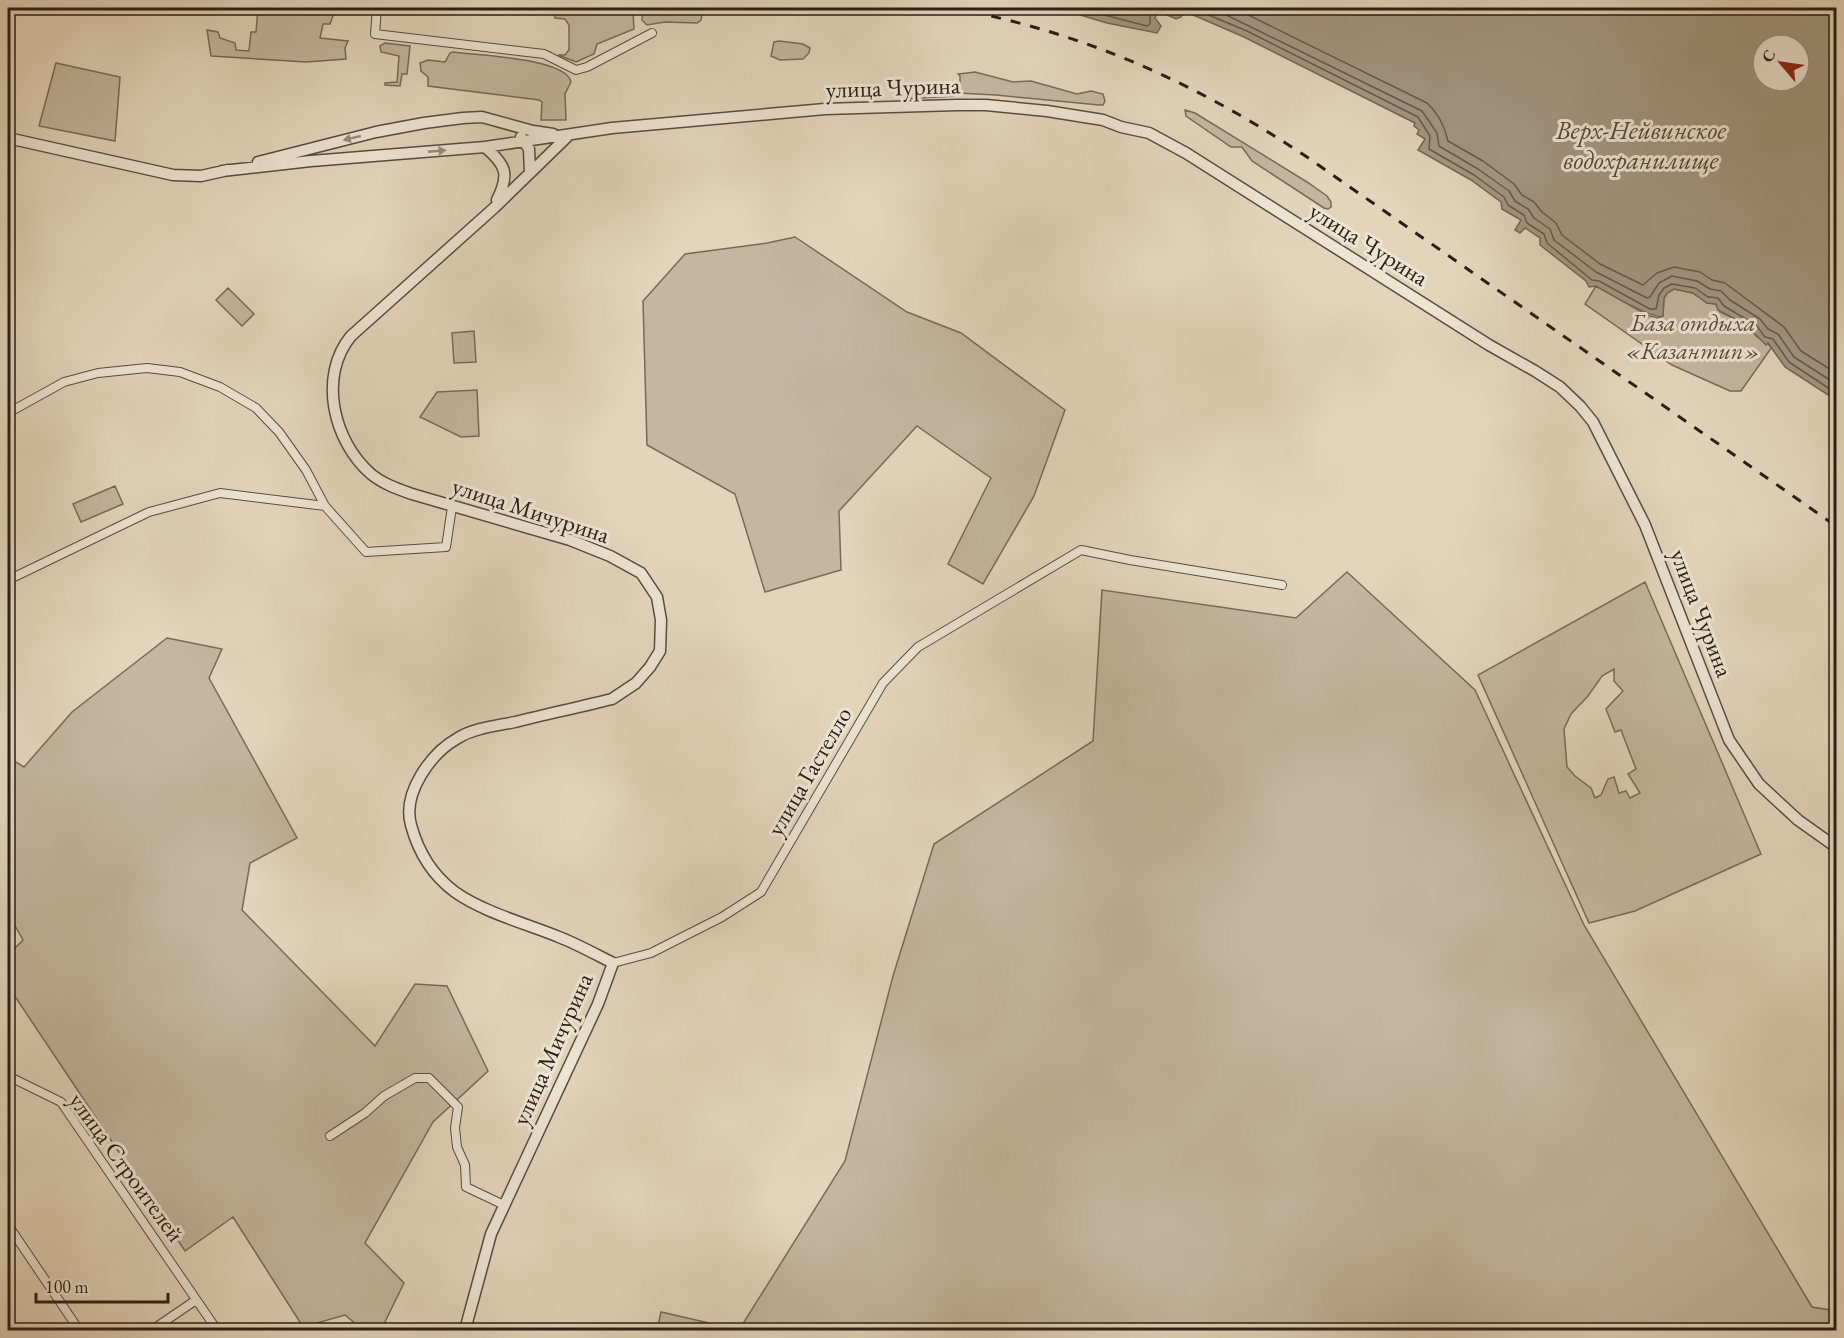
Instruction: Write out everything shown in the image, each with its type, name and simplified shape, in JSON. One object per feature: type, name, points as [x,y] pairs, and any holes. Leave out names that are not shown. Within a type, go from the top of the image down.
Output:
[{"type":"street","points":[[377,8],[375,34],[544,54],[576,70],[587,67],[652,33]]},
{"type":"street","name":"улица Чурина","points":[[222,171],[311,161],[485,147],[612,128],[825,109],[986,105],[1047,111],[1103,120],[1120,127],[1149,133],[1186,153],[1489,345],[1535,370],[1560,387],[1580,406],[1598,430],[1635,502],[1729,740],[1759,784],[1798,820],[1836,847]]},
{"type":"street","points":[[8,138],[172,175],[201,176],[384,130],[445,120],[482,117],[533,131],[568,136]]},
{"type":"street","points":[[507,124],[525,142],[531,158],[530,172]]},
{"type":"street","name":"улица Мичурина","points":[[465,1330],[491,1234],[598,1005],[613,963],[561,937],[474,903],[454,891],[431,869],[416,844],[409,819],[411,796],[430,763],[458,738],[482,729],[612,699],[636,683],[650,668],[660,651],[661,620],[657,597],[641,573],[610,556],[570,540],[452,507],[395,488],[372,475],[352,453],[337,423],[333,397],[336,365],[351,336],[494,208],[568,136]]},
{"type":"street","points":[[311,161],[306,155],[312,147]]},
{"type":"street","points":[[485,147],[498,158],[506,174],[503,188],[494,208]]},
{"type":"street","points":[[8,413],[63,382],[98,373],[147,368],[180,372],[220,387],[256,408],[279,432],[299,460],[325,506],[366,552],[446,546],[452,507]]},
{"type":"street","points":[[8,580],[149,512],[220,493],[325,506]]},
{"type":"street","name":"улица Гастелло","points":[[613,963],[651,953],[722,917],[761,891],[883,683],[918,647],[1081,550],[1282,585]]},
{"type":"street","name":"улица Строителей","points":[[8,1076],[61,1102],[218,1330]]},
{"type":"street","points":[[330,1136],[365,1113],[384,1096],[415,1078],[429,1078],[458,1107],[455,1128],[457,1147],[465,1165],[466,1187],[504,1205]]},
{"type":"street","points":[[8,1225],[79,1330]]},
{"type":"street","points":[[153,1330],[196,1299]]},
{"type":"green space","points":[[258,8],[330,8],[334,13],[330,24],[323,24],[320,38],[348,41],[345,48],[346,59],[306,62],[211,56],[207,30],[218,32],[220,38],[235,43],[236,50],[249,51],[251,32],[256,32]]},
{"type":"green space","points":[[553,8],[627,8],[633,11],[634,29],[597,44],[594,54],[576,62],[558,55],[565,55],[569,50],[569,25],[565,19],[555,18]]},
{"type":"green space","points":[[643,8],[703,8],[701,20],[697,23],[665,22],[647,25],[642,20]]},
{"type":"green space","points":[[774,42],[803,44],[810,48],[809,53],[803,59],[780,60],[771,56]]},
{"type":"green space","points":[[385,43],[410,46],[407,74],[402,74],[400,86],[385,85],[385,83],[397,82],[399,56],[381,52],[380,46]]},
{"type":"green space","points":[[453,52],[518,59],[554,68],[565,74],[571,82],[565,94],[566,120],[541,120],[542,102],[539,100],[428,86],[428,77],[421,71],[420,63],[428,60],[445,62]]},
{"type":"green space","points":[[56,63],[120,77],[115,141],[39,126]]},
{"type":"green space","points":[[975,72],[1013,82],[1031,81],[1077,94],[1091,91],[1103,94],[1105,101],[1103,105],[1099,105],[958,93],[957,90],[954,96],[905,99],[908,88],[950,90],[960,84],[958,74]]},
{"type":"green space","points":[[1185,110],[1195,113],[1307,182],[1327,196],[1331,207],[1324,208],[1252,161],[1242,147],[1231,147],[1186,116]]},
{"type":"green space","points":[[795,237],[907,312],[961,333],[1065,410],[1034,496],[983,584],[948,564],[991,478],[917,426],[839,511],[841,570],[765,592],[735,494],[647,445],[643,301],[685,254]]},
{"type":"green space","name":"База отдыха «Казантип»","points":[[1596,286],[1647,315],[1658,318],[1663,316],[1664,298],[1667,293],[1674,289],[1693,293],[1707,303],[1716,304],[1720,312],[1745,324],[1756,336],[1772,347],[1741,391],[1730,391],[1672,365],[1585,304]]},
{"type":"green space","points":[[228,288],[254,314],[242,326],[216,300]]},
{"type":"green space","points":[[474,331],[476,362],[454,363],[452,333]]},
{"type":"green space","points":[[477,390],[479,436],[461,437],[420,417],[437,392]]},
{"type":"green space","points":[[115,486],[123,504],[81,522],[73,504]]},
{"type":"green space","points":[[1347,572],[1475,690],[1584,925],[1812,1307],[1836,1311],[1836,1330],[739,1330],[845,1161],[893,976],[934,844],[1093,741],[1102,590],[1296,618]]},
{"type":"green space","points":[[1645,582],[1761,854],[1635,911],[1589,923],[1478,675]],"holes":[[[1614,669],[1614,681],[1623,691],[1606,709],[1615,732],[1621,730],[1636,769],[1628,774],[1640,793],[1630,798],[1626,791],[1619,793],[1614,777],[1608,779],[1601,795],[1595,798],[1591,788],[1567,767],[1564,729],[1571,714],[1602,676]]]},
{"type":"green space","points":[[167,638],[222,649],[209,678],[297,838],[250,863],[242,910],[375,1046],[415,984],[447,986],[488,1071],[433,1122],[365,1243],[404,1283],[381,1330],[363,1330],[345,1315],[303,1327],[233,1217],[185,1251],[8,986],[8,955],[23,940],[8,913],[8,757],[24,767],[72,712]]},
{"type":"green space","points":[[661,1312],[739,1330],[657,1330]]},
{"type":"water","name":"Верх-Нейвинское водохранилище","points":[[1057,8],[1836,8],[1836,400],[1785,367],[1768,343],[1766,345],[1745,324],[1718,310],[1716,304],[1707,303],[1693,293],[1674,289],[1667,293],[1664,298],[1663,316],[1658,316],[1630,305],[1596,286],[1589,287],[1586,281],[1540,245],[1540,238],[1525,228],[1520,233],[1515,230],[1521,220],[1502,209],[1501,202],[1471,180],[1418,150],[1425,139],[1417,134],[1419,130],[1414,126],[1415,123],[1244,37],[1184,11],[1181,17],[1176,19],[1158,11],[1155,18],[1161,26],[1157,33],[1107,23]]},
{"type":"railway","points":[[952,8],[1047,31],[1136,63],[1179,83],[1263,129],[1304,155],[1836,526]]}]
